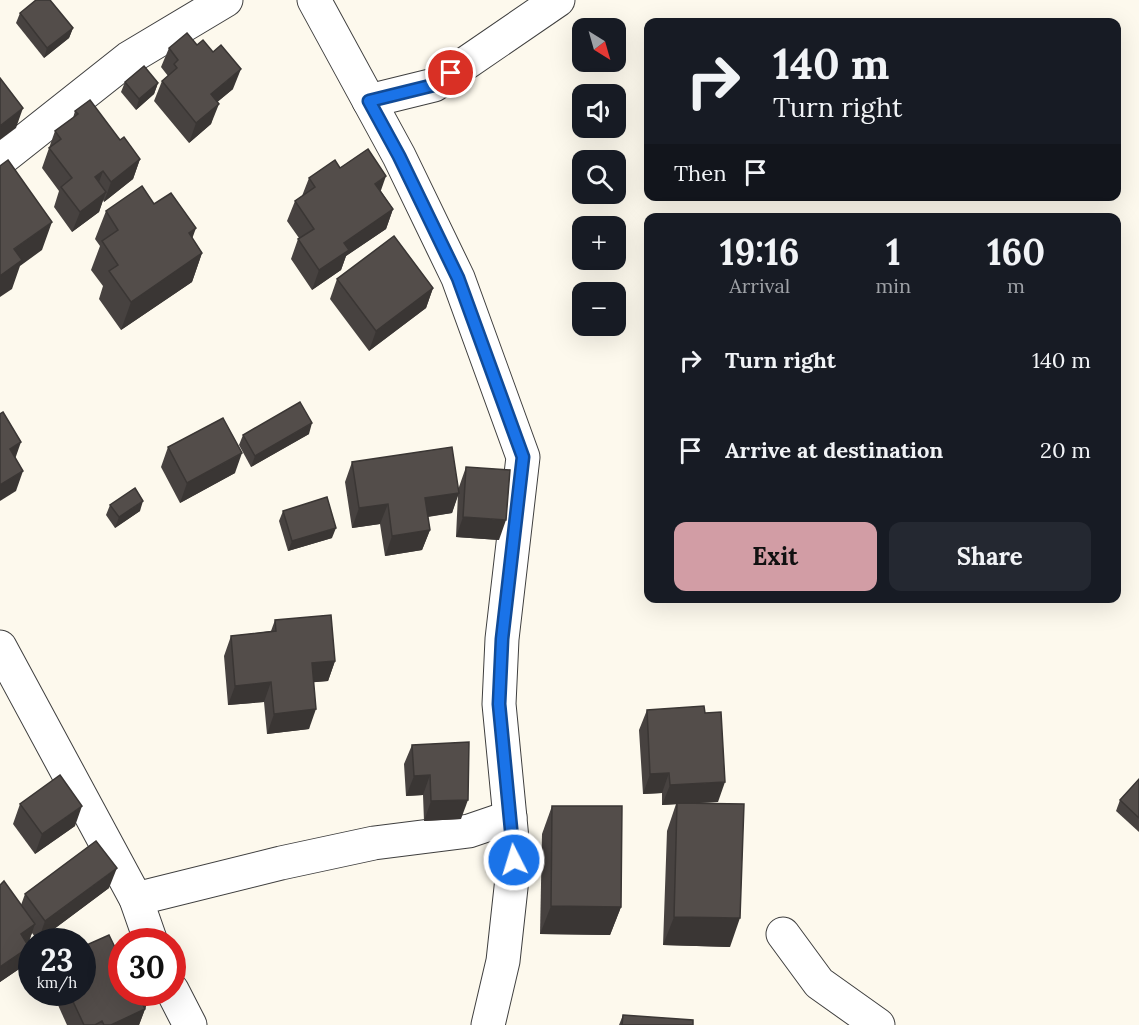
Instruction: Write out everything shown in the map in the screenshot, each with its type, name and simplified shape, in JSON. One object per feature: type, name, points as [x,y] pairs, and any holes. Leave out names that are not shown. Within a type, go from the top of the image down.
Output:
[{"type":"street","points":[[0,160],[129,58],[226,0]]},
{"type":"street","points":[[314,0],[399,156],[458,278],[523,457],[502,639],[499,704],[514,860],[504,962],[488,1025]]},
{"type":"street","points":[[369,101],[434,85],[558,0]]},
{"type":"street","points":[[0,647],[136,899],[146,928]]},
{"type":"street","points":[[136,899],[281,863],[374,843],[469,831],[510,817]]},
{"type":"street","points":[[783,934],[819,983],[878,1025]]},
{"type":"street","points":[[180,1006],[190,1025]]},
{"type":"building","points":[[36,0],[50,0],[73,28],[47,48],[20,13]]},
{"type":"building","points":[[187,33],[197,45],[203,40],[213,52],[221,45],[241,69],[211,94],[219,104],[196,123],[162,81],[177,68],[174,64],[178,60],[169,48]]},
{"type":"building","points":[[144,66],[158,83],[139,99],[125,82]]},
{"type":"building","points":[[0,78],[23,108],[0,126]]},
{"type":"building","points":[[90,100],[120,140],[124,137],[140,159],[111,182],[103,171],[95,177],[106,192],[80,212],[61,187],[72,178],[49,148],[61,139],[55,131],[78,114],[75,111]]},
{"type":"building","points":[[368,149],[386,176],[375,184],[393,209],[344,243],[349,250],[319,270],[298,239],[314,229],[295,201],[315,187],[309,178],[335,160],[340,168]]},
{"type":"building","points":[[8,160],[52,222],[14,249],[22,260],[0,276],[0,166]]},
{"type":"building","points":[[142,186],[154,204],[171,193],[196,228],[189,233],[202,253],[131,302],[109,271],[118,265],[102,241],[118,230],[106,211]]},
{"type":"building","points":[[394,236],[433,288],[376,331],[337,279]]},
{"type":"building","points":[[300,402],[312,423],[255,456],[243,435]]},
{"type":"building","points":[[3,412],[21,442],[10,449],[23,471],[0,485],[0,414]]},
{"type":"building","points":[[223,418],[242,453],[187,483],[168,447]]},
{"type":"building","points":[[452,447],[459,493],[425,498],[430,530],[392,536],[388,504],[359,508],[352,462]]},
{"type":"building","points":[[466,467],[510,470],[506,520],[463,517]]},
{"type":"building","points":[[135,488],[143,501],[119,517],[110,505]]},
{"type":"building","points":[[327,497],[336,528],[292,541],[283,511]]},
{"type":"building","points":[[331,615],[335,661],[312,663],[316,709],[274,714],[271,682],[235,686],[231,636],[276,631],[275,620]]},
{"type":"building","points":[[704,706],[705,713],[721,712],[725,782],[670,785],[669,773],[650,774],[647,710]]},
{"type":"building","points":[[469,742],[468,800],[431,801],[430,775],[414,776],[412,745]]},
{"type":"building","points":[[60,775],[82,806],[42,834],[20,804]]},
{"type":"building","points":[[1139,779],[1139,818],[1120,800]]},
{"type":"building","points":[[677,803],[744,804],[740,918],[674,917]]},
{"type":"building","points":[[552,806],[622,806],[621,907],[551,906]]},
{"type":"building","points":[[96,841],[117,868],[45,921],[25,894]]},
{"type":"building","points":[[4,881],[35,924],[29,928],[18,928],[18,955],[0,967],[0,885]]},
{"type":"building","points":[[108,935],[108,1006],[144,1006],[145,1009],[111,1025],[104,1025],[102,1021],[95,1025],[84,1025],[75,1006],[96,1006],[96,941]]},
{"type":"building","points":[[623,1015],[693,1020],[693,1025],[622,1025]]},
{"type":"route","points":[[451,73],[434,85],[369,101],[399,156],[458,278],[523,457],[502,639],[499,704],[514,860]]}]
